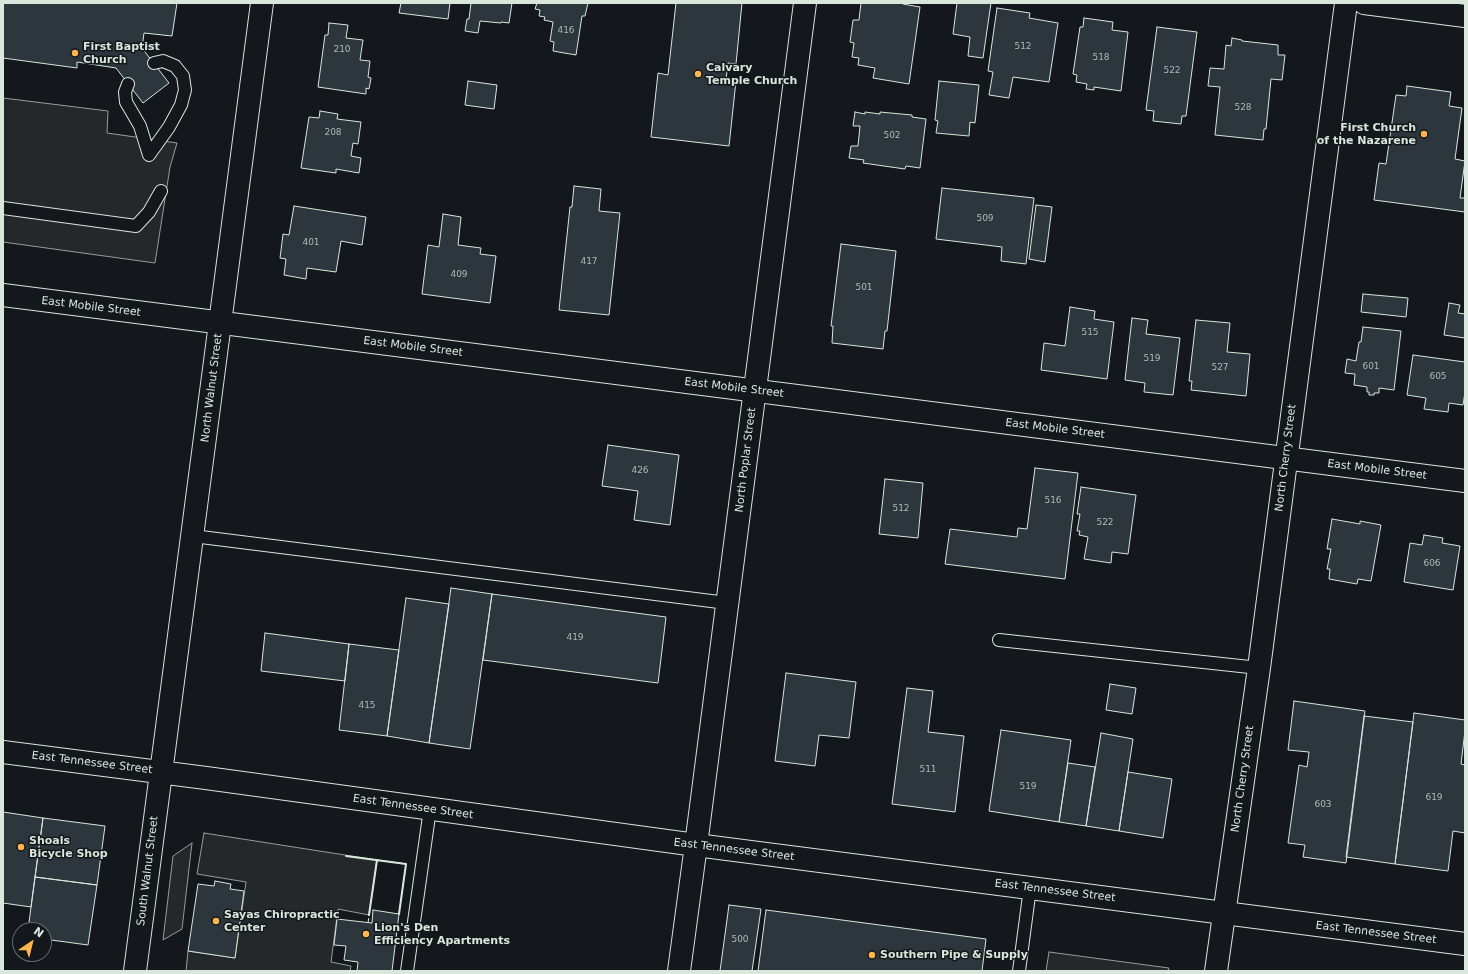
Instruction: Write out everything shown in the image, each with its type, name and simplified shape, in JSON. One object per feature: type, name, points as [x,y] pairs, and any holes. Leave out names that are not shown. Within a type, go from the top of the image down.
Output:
[{"type":"street","name":"North Walnut Street","points":[[161,772],[262,3]]},
{"type":"street","name":"North Poplar Street","points":[[679,971],[804,3]]},
{"type":"street","name":"North Cherry Street","points":[[1216,971],[1259,668],[1346,3]]},
{"type":"street","points":[[1364,3],[1465,16]]},
{"type":"street","name":"East Mobile Street","points":[[3,295],[220,324],[755,390],[1465,481]]},
{"type":"street","name":"East Tennessee Street","points":[[3,752],[696,845],[1465,944]]},
{"type":"street","name":"South Walnut Street","points":[[136,971],[161,772]]},
{"type":"lane","points":[[128,84],[125,92],[126,102],[140,126],[149,155],[169,127],[181,105],[185,90],[183,76],[175,66],[163,61],[154,63]]},
{"type":"lane","points":[[3,208],[136,226],[149,212],[161,191]]},
{"type":"lane","points":[[193,536],[727,603]]},
{"type":"lane","points":[[1000,640],[1259,668]]},
{"type":"lane","points":[[407,971],[430,809]]},
{"type":"lane","points":[[1019,971],[1030,888]]},
{"type":"shaded area","points":[[3,98],[108,111],[107,133],[177,143],[170,167],[155,263],[3,242]]},
{"type":"shaded area","points":[[204,833],[377,860],[369,915],[338,909],[331,962],[351,966],[350,971],[186,971],[188,951],[235,958],[246,882],[197,874]]},
{"type":"shaded area","points":[[192,843],[182,929],[163,940],[173,856]]},
{"type":"shaded area","points":[[1049,952],[1169,968],[1168,971],[1046,971]]},
{"type":"building","name":"First Baptist Church","points":[[3,3],[177,3],[172,36],[144,33],[142,48],[169,83],[143,103],[116,68],[77,62],[77,68],[3,58]]},
{"type":"building","points":[[401,3],[450,3],[448,19],[399,13]]},
{"type":"building","points":[[471,3],[512,3],[509,23],[480,21],[478,33],[465,31],[467,19],[469,19]]},
{"type":"building","points":[[537,3],[588,3],[585,16],[582,16],[576,55],[553,51],[554,42],[550,41],[553,22],[544,20],[545,17],[539,16],[540,10],[535,9]]},
{"type":"building","name":"Calvary Temple Church","points":[[676,3],[742,3],[736,64],[728,63],[726,80],[736,81],[729,146],[651,137],[658,73],[668,75]]},
{"type":"building","points":[[861,3],[903,3],[920,7],[909,84],[873,78],[875,68],[858,65],[859,58],[852,57],[854,43],[850,42],[853,20],[859,20]]},
{"type":"building","points":[[957,3],[991,3],[983,58],[968,56],[970,37],[953,34]]},
{"type":"building","points":[[997,8],[1030,13],[1029,18],[1058,23],[1049,82],[1013,77],[1009,98],[989,95],[993,72],[988,71]]},
{"type":"building","points":[[1084,18],[1113,22],[1112,30],[1128,32],[1121,91],[1094,87],[1094,90],[1086,89],[1087,84],[1076,82],[1077,75],[1073,74],[1080,27],[1083,27]]},
{"type":"building","points":[[329,23],[348,25],[346,38],[363,40],[360,60],[370,61],[368,77],[371,78],[369,89],[366,88],[366,94],[318,87],[325,35],[328,35]]},
{"type":"building","points":[[1157,27],[1197,32],[1186,116],[1182,116],[1181,124],[1153,121],[1154,111],[1146,110]]},
{"type":"building","points":[[1232,38],[1242,41],[1278,45],[1278,55],[1285,55],[1282,80],[1271,79],[1266,129],[1264,129],[1263,140],[1215,135],[1220,87],[1208,86],[1210,68],[1224,69],[1226,45],[1231,46]]},
{"type":"building","points":[[468,81],[497,85],[494,109],[465,105]]},
{"type":"building","points":[[939,81],[979,85],[975,123],[970,122],[969,136],[936,133],[938,121],[935,120]]},
{"type":"building","name":"First Church of the Nazarene","points":[[1407,86],[1451,92],[1449,106],[1462,108],[1455,159],[1465,161],[1460,198],[1465,198],[1465,212],[1374,200],[1379,163],[1386,164],[1396,95],[1406,96]]},
{"type":"building","points":[[320,111],[338,114],[337,119],[361,122],[358,144],[353,143],[351,156],[361,158],[359,173],[336,169],[336,173],[301,168],[309,117],[319,118]]},
{"type":"building","points":[[855,112],[865,114],[865,112],[880,114],[880,112],[912,115],[912,117],[926,119],[920,168],[906,166],[905,169],[863,163],[864,160],[849,158],[851,146],[858,146],[860,126],[853,126]]},
{"type":"building","points":[[574,186],[601,189],[599,211],[620,213],[609,315],[559,310],[570,207],[572,207]]},
{"type":"building","points":[[942,188],[1034,198],[1026,264],[1001,261],[1002,247],[936,239]]},
{"type":"building","points":[[1036,205],[1052,207],[1045,262],[1029,259]]},
{"type":"building","points":[[294,206],[366,217],[362,245],[341,241],[336,272],[307,268],[306,279],[284,275],[286,259],[280,258],[283,234],[289,235]]},
{"type":"building","points":[[443,214],[461,217],[458,245],[481,248],[480,254],[496,256],[490,303],[422,294],[428,245],[439,247]]},
{"type":"building","points":[[841,244],[896,251],[887,331],[885,331],[883,349],[832,343],[833,326],[831,326]]},
{"type":"building","points":[[1363,294],[1408,298],[1406,317],[1361,312]]},
{"type":"building","points":[[1449,303],[1460,305],[1458,313],[1465,314],[1465,338],[1444,335]]},
{"type":"building","points":[[1070,307],[1095,311],[1094,319],[1114,322],[1107,379],[1041,370],[1044,343],[1065,346]]},
{"type":"building","points":[[1132,318],[1148,320],[1146,334],[1180,338],[1173,395],[1144,392],[1145,383],[1125,380]]},
{"type":"building","points":[[1196,320],[1230,323],[1227,352],[1250,354],[1246,396],[1191,390],[1192,381],[1189,381]]},
{"type":"building","points":[[1363,327],[1401,331],[1394,390],[1379,388],[1379,393],[1369,395],[1369,392],[1367,392],[1367,387],[1354,385],[1355,374],[1345,373],[1347,359],[1356,361]]},
{"type":"building","points":[[1413,355],[1465,362],[1465,392],[1463,405],[1449,403],[1448,412],[1424,409],[1426,398],[1407,395]]},
{"type":"building","points":[[608,445],[679,455],[670,525],[634,520],[638,491],[602,486]]},
{"type":"building","points":[[1035,468],[1078,473],[1065,579],[945,564],[950,529],[1017,537],[1018,528],[1027,529]]},
{"type":"building","points":[[885,479],[923,483],[918,538],[879,534]]},
{"type":"building","points":[[1081,487],[1136,495],[1128,554],[1112,552],[1111,563],[1084,559],[1088,537],[1079,535],[1080,531],[1077,531],[1080,514],[1077,514]]},
{"type":"building","points":[[1332,519],[1360,524],[1360,521],[1381,525],[1371,581],[1358,579],[1357,584],[1329,579],[1330,569],[1327,569],[1331,549],[1327,549]]},
{"type":"building","points":[[1424,535],[1443,538],[1442,543],[1460,546],[1453,590],[1404,582],[1410,543],[1422,545]]},
{"type":"building","points":[[451,588],[492,594],[470,749],[429,743]]},
{"type":"building","points":[[492,594],[666,617],[658,683],[483,660]]},
{"type":"building","points":[[406,598],[449,604],[429,743],[387,736]]},
{"type":"building","points":[[265,633],[349,644],[345,681],[261,671]]},
{"type":"building","points":[[349,644],[399,650],[387,736],[339,730]]},
{"type":"building","points":[[786,673],[856,682],[849,738],[819,735],[815,766],[775,761]]},
{"type":"building","points":[[1110,684],[1136,688],[1132,714],[1106,710]]},
{"type":"building","points":[[907,688],[933,691],[928,732],[964,736],[955,812],[892,804]]},
{"type":"building","points":[[1294,701],[1365,711],[1346,863],[1303,857],[1305,845],[1288,843],[1299,765],[1307,767],[1309,752],[1288,750]]},
{"type":"building","points":[[1414,713],[1465,720],[1461,764],[1465,765],[1465,833],[1453,831],[1448,871],[1395,864]]},
{"type":"building","points":[[1364,716],[1413,722],[1395,864],[1346,857]]},
{"type":"building","points":[[1001,730],[1071,740],[1059,822],[989,811]]},
{"type":"building","points":[[1101,733],[1133,739],[1119,831],[1086,826]]},
{"type":"building","points":[[1068,763],[1095,767],[1086,826],[1059,822]]},
{"type":"building","points":[[1128,772],[1172,779],[1163,838],[1119,831]]},
{"type":"building","name":"Shoals Bicycle Shop","points":[[3,812],[43,818],[31,907],[3,903]]},
{"type":"building","points":[[43,818],[105,826],[97,885],[35,877]]},
{"type":"building","points":[[35,877],[97,885],[88,945],[52,940],[52,922],[29,922]]},
{"type":"building","name":"Sayas Chiropractic Center","points":[[215,881],[231,884],[230,889],[244,891],[235,958],[188,951],[198,884],[214,886]]},
{"type":"building","points":[[729,905],[761,909],[752,971],[720,971]]},
{"type":"building","name":"Lion's Den Efficiency Apartments","points":[[373,910],[399,914],[392,971],[357,971],[358,962],[344,960],[346,946],[334,945],[337,919],[372,923]]},
{"type":"building","name":"Southern Pipe & Supply","points":[[766,910],[986,939],[982,971],[758,971]]},
{"type":"fence","points":[[368,923],[377,860],[406,864],[399,914]]},
{"type":"wall","points":[[346,856],[406,864],[399,914]]},
{"type":"wall","points":[[369,915],[377,860]]},
{"type":"place","name":"First Baptist Church","points":[[75,53]]},
{"type":"place","name":"Calvary Temple Church","points":[[698,74]]},
{"type":"place","name":"First Church of the Nazarene","points":[[1424,134]]},
{"type":"place","name":"Shoals Bicycle Shop","points":[[21,847]]},
{"type":"place","name":"Sayas Chiropractic Center","points":[[216,921]]},
{"type":"place","name":"Lion's Den Efficiency Apartments","points":[[366,934]]},
{"type":"place","name":"Southern Pipe & Supply","points":[[872,955]]}]
